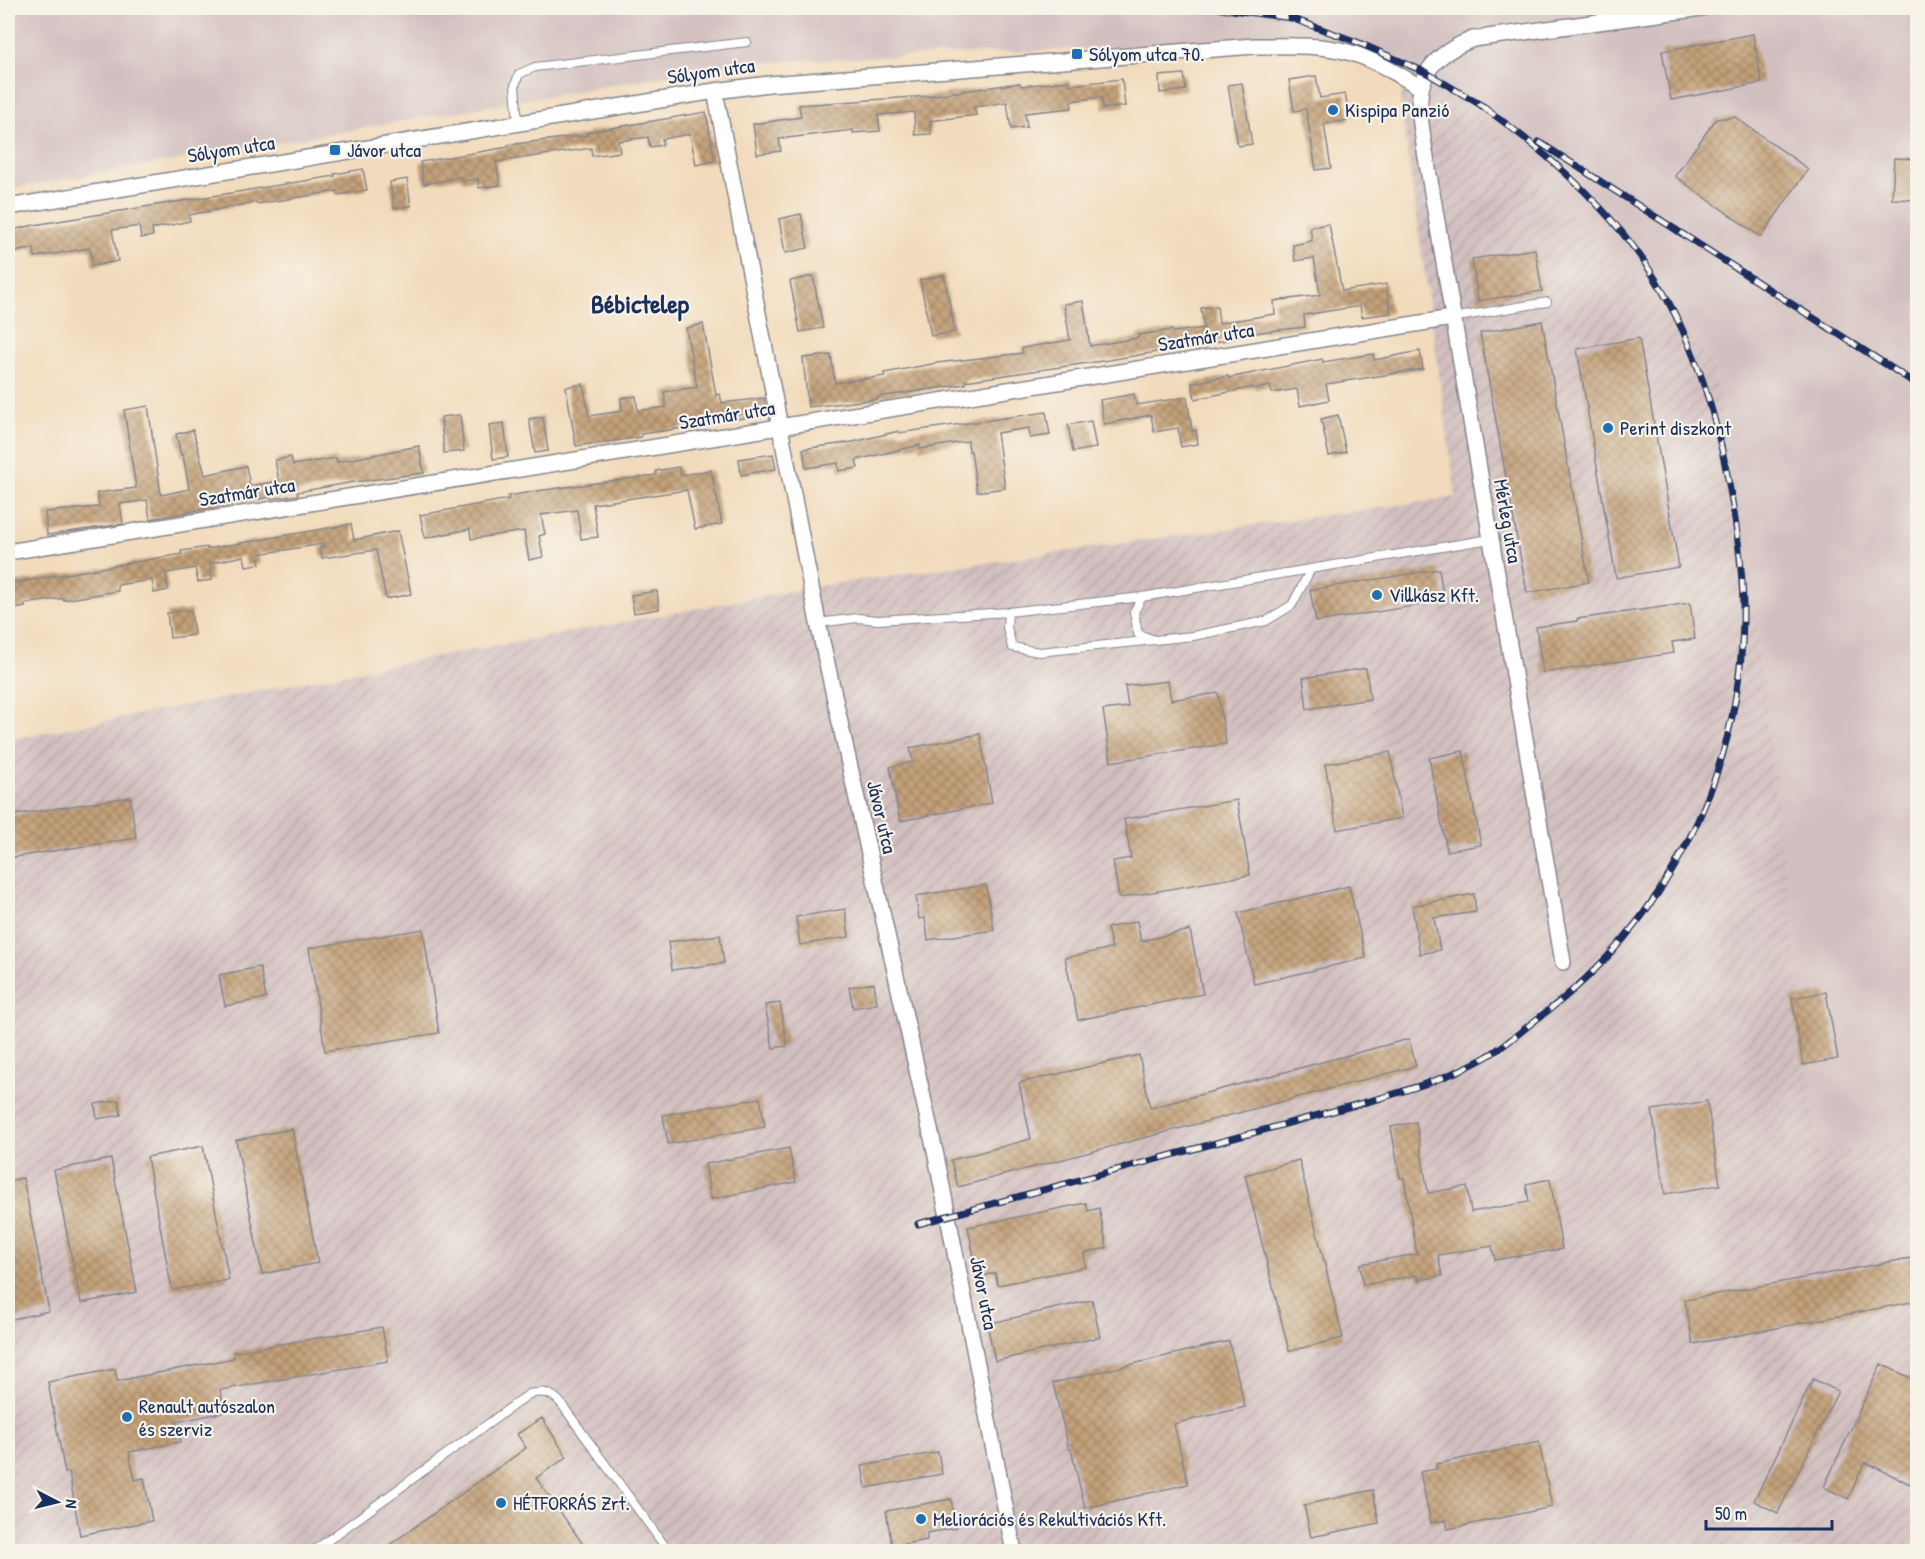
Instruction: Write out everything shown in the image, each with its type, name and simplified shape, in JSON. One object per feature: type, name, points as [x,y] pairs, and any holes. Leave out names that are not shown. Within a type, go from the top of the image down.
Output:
[{"type":"street","points":[[1419,87],[1427,72],[1444,53],[1473,39],[1702,8]]},
{"type":"street","name":"Sólyom utca","points":[[8,207],[769,84],[1254,46],[1315,47],[1348,52],[1389,69],[1419,87]]},
{"type":"street","name":"Mérleg utca","points":[[1419,87],[1420,120],[1452,318],[1563,962]]},
{"type":"street","name":"Jávor utca","points":[[715,91],[818,623],[936,1156],[1014,1551]]},
{"type":"street","name":"Szatmár utca","points":[[8,552],[1452,318]]},
{"type":"lane","points":[[518,124],[515,86],[519,74],[535,68],[747,42]]},
{"type":"lane","points":[[1452,318],[1547,302]]},
{"type":"lane","points":[[818,623],[858,618],[878,620],[1008,612],[1142,597],[1490,539]]},
{"type":"lane","points":[[1008,612],[1007,627],[1012,647],[1039,652],[1192,636],[1266,621],[1292,605],[1311,569]]},
{"type":"lane","points":[[1142,597],[1134,612],[1138,634],[1154,640]]},
{"type":"lane","points":[[312,1551],[529,1394],[540,1392],[551,1393],[560,1402],[669,1551]]},
{"type":"shaded area","points":[[8,8],[1917,8],[1917,1137],[1819,1156],[1748,547],[1713,365],[1470,101],[1344,38],[740,63],[8,189]]},
{"type":"shaded area","points":[[1410,71],[1470,101],[1713,365],[1748,547],[1819,1155],[1917,1137],[1917,1551],[8,1552],[8,740],[370,669],[825,585],[1456,497],[1400,98]]},
{"type":"building","points":[[1753,34],[1762,83],[1671,100],[1662,51]]},
{"type":"building","points":[[1184,74],[1186,90],[1160,93],[1159,76]]},
{"type":"building","points":[[1316,76],[1320,98],[1345,94],[1350,120],[1324,124],[1331,168],[1316,170],[1306,109],[1294,111],[1289,80]]},
{"type":"building","points":[[1122,79],[1125,106],[1103,109],[1102,97],[1071,101],[1072,108],[1025,113],[1027,127],[1011,129],[1007,102],[974,107],[976,115],[930,121],[931,134],[915,135],[914,112],[878,115],[880,131],[853,133],[853,130],[779,139],[781,151],[757,154],[753,124],[801,117],[799,105],[928,96],[1020,83],[1021,86],[1069,81],[1070,85]]},
{"type":"building","points":[[1242,83],[1252,144],[1238,146],[1228,85]]},
{"type":"building","points":[[706,112],[715,161],[696,165],[690,134],[662,139],[663,145],[650,147],[648,137],[618,141],[620,152],[592,156],[591,148],[496,162],[500,185],[479,188],[478,179],[462,181],[461,177],[424,184],[420,162],[508,147],[508,145],[588,135],[588,132]]},
{"type":"building","points":[[1735,117],[1808,169],[1761,237],[1675,176],[1716,119]]},
{"type":"building","points":[[1894,158],[1917,159],[1917,200],[1892,199]]},
{"type":"building","points":[[363,169],[367,190],[338,195],[337,191],[257,204],[256,202],[189,215],[190,221],[152,229],[153,236],[141,238],[139,226],[112,230],[118,261],[93,266],[90,248],[35,257],[34,248],[15,252],[13,244],[8,245],[8,231],[34,225],[335,176],[334,174]]},
{"type":"building","points":[[407,179],[411,206],[394,208],[390,182]]},
{"type":"building","points":[[801,214],[808,248],[785,253],[779,219]]},
{"type":"building","points":[[1329,224],[1342,291],[1386,284],[1391,313],[1362,317],[1360,306],[1304,315],[1305,327],[1261,332],[1109,360],[965,381],[965,384],[878,397],[878,399],[808,407],[803,358],[831,355],[835,383],[885,376],[884,373],[937,363],[1023,353],[1022,348],[1070,340],[1064,304],[1083,301],[1090,346],[1138,338],[1138,335],[1204,328],[1201,308],[1217,306],[1219,323],[1275,314],[1274,301],[1320,295],[1314,258],[1295,261],[1293,245],[1312,241],[1310,227]]},
{"type":"building","points":[[1535,249],[1542,291],[1478,301],[1472,259]]},
{"type":"building","points":[[944,275],[955,332],[931,336],[920,280]]},
{"type":"building","points":[[813,276],[823,328],[800,332],[790,281]]},
{"type":"building","points":[[1542,321],[1589,582],[1527,593],[1480,333]]},
{"type":"building","points":[[703,324],[716,395],[720,394],[722,403],[764,398],[766,415],[684,426],[684,428],[641,434],[641,437],[576,446],[566,387],[583,384],[589,416],[622,411],[621,398],[636,396],[638,411],[666,407],[664,392],[697,387],[686,328]]},
{"type":"building","points":[[1639,338],[1679,567],[1616,578],[1577,349]]},
{"type":"building","points":[[1420,351],[1423,369],[1326,384],[1329,400],[1300,406],[1297,389],[1272,393],[1270,386],[1255,389],[1254,387],[1195,399],[1192,383],[1322,359],[1323,362],[1373,354],[1374,360]]},
{"type":"building","points":[[1134,394],[1137,405],[1187,397],[1192,431],[1196,430],[1198,444],[1181,447],[1178,428],[1154,432],[1151,415],[1104,424],[1100,400]]},
{"type":"building","points":[[148,406],[161,495],[189,489],[183,455],[181,455],[176,434],[193,430],[205,475],[246,466],[250,486],[279,481],[275,460],[291,457],[293,465],[336,458],[337,462],[419,446],[424,473],[354,482],[297,492],[298,495],[271,499],[271,497],[150,519],[147,500],[120,504],[123,524],[47,535],[45,512],[99,507],[97,493],[136,488],[124,410]]},
{"type":"building","points":[[1046,412],[1050,435],[1030,438],[1029,428],[997,433],[1005,488],[977,492],[968,441],[920,449],[920,445],[856,460],[858,468],[839,471],[838,463],[806,468],[803,449],[853,442],[899,431],[899,433]]},
{"type":"building","points":[[460,415],[464,451],[444,453],[441,417]]},
{"type":"building","points":[[1338,415],[1346,452],[1329,456],[1321,419]]},
{"type":"building","points":[[543,417],[548,451],[535,453],[529,419]]},
{"type":"building","points":[[1091,421],[1096,448],[1073,452],[1068,425]]},
{"type":"building","points":[[504,423],[508,457],[493,459],[489,425]]},
{"type":"building","points":[[773,454],[776,469],[741,475],[739,459]]},
{"type":"building","points":[[679,467],[681,475],[711,470],[722,524],[695,529],[687,490],[593,504],[598,537],[581,539],[577,510],[541,515],[545,534],[539,536],[543,557],[529,560],[524,531],[471,539],[470,529],[425,538],[420,515],[509,499],[508,496],[537,491],[656,475],[656,471]]},
{"type":"building","points":[[351,524],[354,540],[398,531],[411,594],[386,599],[376,550],[322,558],[320,547],[324,547],[323,544],[258,554],[260,564],[246,566],[244,556],[210,563],[212,580],[198,582],[195,568],[166,573],[168,590],[154,593],[152,580],[117,585],[118,591],[25,604],[25,607],[8,610],[8,584],[182,554],[181,551],[207,547],[207,549]]},
{"type":"building","name":"Villkász Kft.","points":[[1439,569],[1444,601],[1316,622],[1310,590]]},
{"type":"building","points":[[657,591],[659,609],[634,613],[631,595]]},
{"type":"building","points":[[1690,603],[1695,639],[1672,642],[1674,653],[1543,673],[1536,627]]},
{"type":"building","points":[[191,610],[194,635],[170,638],[167,613]]},
{"type":"building","points":[[1366,668],[1370,699],[1307,709],[1303,678]]},
{"type":"building","points":[[1168,681],[1171,700],[1218,693],[1226,744],[1111,762],[1103,710],[1128,707],[1125,686]]},
{"type":"building","points":[[980,734],[992,803],[900,821],[890,767],[913,762],[910,748]]},
{"type":"building","points":[[1463,751],[1481,845],[1447,851],[1429,758]]},
{"type":"building","points":[[1390,752],[1402,818],[1337,830],[1325,764]]},
{"type":"building","points":[[130,797],[136,838],[8,858],[8,816]]},
{"type":"building","points":[[1237,800],[1250,875],[1119,898],[1113,861],[1131,858],[1124,819]]},
{"type":"building","points":[[986,885],[994,930],[928,940],[925,918],[919,919],[916,896]]},
{"type":"building","points":[[1349,886],[1366,958],[1254,984],[1238,913]]},
{"type":"building","points":[[1474,894],[1476,912],[1434,918],[1440,950],[1420,954],[1412,906]]},
{"type":"building","points":[[845,909],[849,937],[800,945],[796,917]]},
{"type":"building","points":[[1137,921],[1141,941],[1190,930],[1203,994],[1078,1020],[1065,958],[1112,948],[1107,928]]},
{"type":"building","points":[[423,929],[439,1033],[325,1051],[309,948]]},
{"type":"building","points":[[720,935],[724,963],[672,970],[668,942]]},
{"type":"building","points":[[260,967],[266,998],[225,1006],[219,975]]},
{"type":"building","points":[[874,983],[877,1004],[853,1008],[849,987]]},
{"type":"building","points":[[1826,992],[1838,1059],[1803,1065],[1792,998]]},
{"type":"building","points":[[780,1003],[787,1046],[773,1048],[765,1005]]},
{"type":"building","points":[[1409,1039],[1416,1066],[958,1187],[951,1160],[1031,1139],[1019,1083],[1139,1055],[1150,1108]]},
{"type":"building","points":[[760,1098],[765,1127],[668,1144],[663,1115]]},
{"type":"building","points":[[119,1100],[121,1115],[97,1119],[95,1104]]},
{"type":"building","points":[[1707,1101],[1720,1185],[1665,1194],[1652,1110]]},
{"type":"building","points":[[1416,1122],[1428,1193],[1467,1186],[1471,1212],[1529,1202],[1526,1184],[1550,1179],[1562,1249],[1495,1260],[1492,1246],[1438,1255],[1442,1276],[1419,1280],[1418,1275],[1363,1285],[1360,1264],[1417,1254],[1404,1178],[1400,1178],[1391,1127]]},
{"type":"building","points":[[292,1129],[318,1263],[262,1274],[236,1140]]},
{"type":"building","points":[[203,1146],[229,1280],[172,1290],[147,1157]]},
{"type":"building","points":[[789,1148],[796,1182],[711,1199],[705,1164]]},
{"type":"building","points":[[111,1159],[137,1292],[81,1303],[54,1170]]},
{"type":"building","points":[[1299,1160],[1343,1338],[1289,1351],[1245,1175]]},
{"type":"building","points":[[23,1178],[49,1311],[8,1320],[8,1181]]},
{"type":"building","points":[[1086,1203],[1088,1211],[1099,1208],[1107,1248],[1084,1253],[1086,1267],[998,1285],[995,1273],[978,1277],[968,1227]]},
{"type":"building","points":[[1911,1258],[1917,1301],[1693,1344],[1685,1300]]},
{"type":"building","points":[[1092,1300],[1100,1337],[995,1361],[987,1324]]},
{"type":"building","points":[[382,1327],[388,1361],[220,1390],[225,1412],[176,1422],[180,1442],[129,1452],[135,1480],[144,1478],[152,1521],[80,1535],[69,1472],[65,1473],[48,1382],[115,1369],[117,1381],[234,1358],[233,1352]]},
{"type":"building","points":[[1229,1341],[1245,1407],[1174,1424],[1188,1484],[1085,1508],[1053,1383]]},
{"type":"building","points":[[1881,1364],[1917,1381],[1917,1468],[1910,1484],[1865,1462],[1848,1499],[1824,1487]]},
{"type":"building","points":[[1813,1379],[1838,1391],[1778,1513],[1754,1501]]},
{"type":"building","name":"HÉTFORRÁS Zrt.","points":[[542,1418],[567,1457],[536,1478],[588,1551],[381,1551],[526,1448],[517,1434]]},
{"type":"building","points":[[1539,1442],[1552,1507],[1448,1529],[1446,1520],[1431,1523],[1420,1472],[1437,1469],[1436,1464]]},
{"type":"building","points":[[938,1452],[942,1474],[866,1488],[862,1466]]},
{"type":"building","points":[[1373,1490],[1379,1523],[1311,1537],[1304,1505]]},
{"type":"building","name":"Meliorációs és Rekultivációs Kft.","points":[[951,1499],[956,1528],[927,1533],[927,1540],[892,1546],[886,1511]]},
{"type":"railway","points":[[1218,8],[1291,18],[1357,42],[1427,73],[1486,108]]},
{"type":"railway","points":[[918,1224],[1381,1098],[1461,1070],[1507,1043],[1585,979],[1625,937],[1659,892],[1687,843],[1710,791],[1727,736],[1738,680],[1743,622],[1737,532],[1722,448],[1714,418],[1683,330],[1669,302],[1635,249],[1601,208],[1563,170],[1479,104]]},
{"type":"railway","points":[[1539,142],[1918,385]]},
{"type":"place","name":"Sólyom utca 70.","points":[[1077,54]]},
{"type":"place","name":"Kispipa Panzió","points":[[1333,110]]},
{"type":"place","name":"Jávor utca","points":[[335,150]]},
{"type":"place","name":"Perint diszkont","points":[[1608,428]]},
{"type":"place","name":"Villkász Kft.","points":[[1377,595]]},
{"type":"place","name":"Renault autószalon és szerviz","points":[[127,1417]]},
{"type":"place","name":"HÉTFORRÁS Zrt.","points":[[501,1503]]},
{"type":"place","name":"Meliorációs és Rekultivációs Kft.","points":[[921,1519]]},
{"type":"district","name":"Bébictelep","points":[[640,304]]}]
